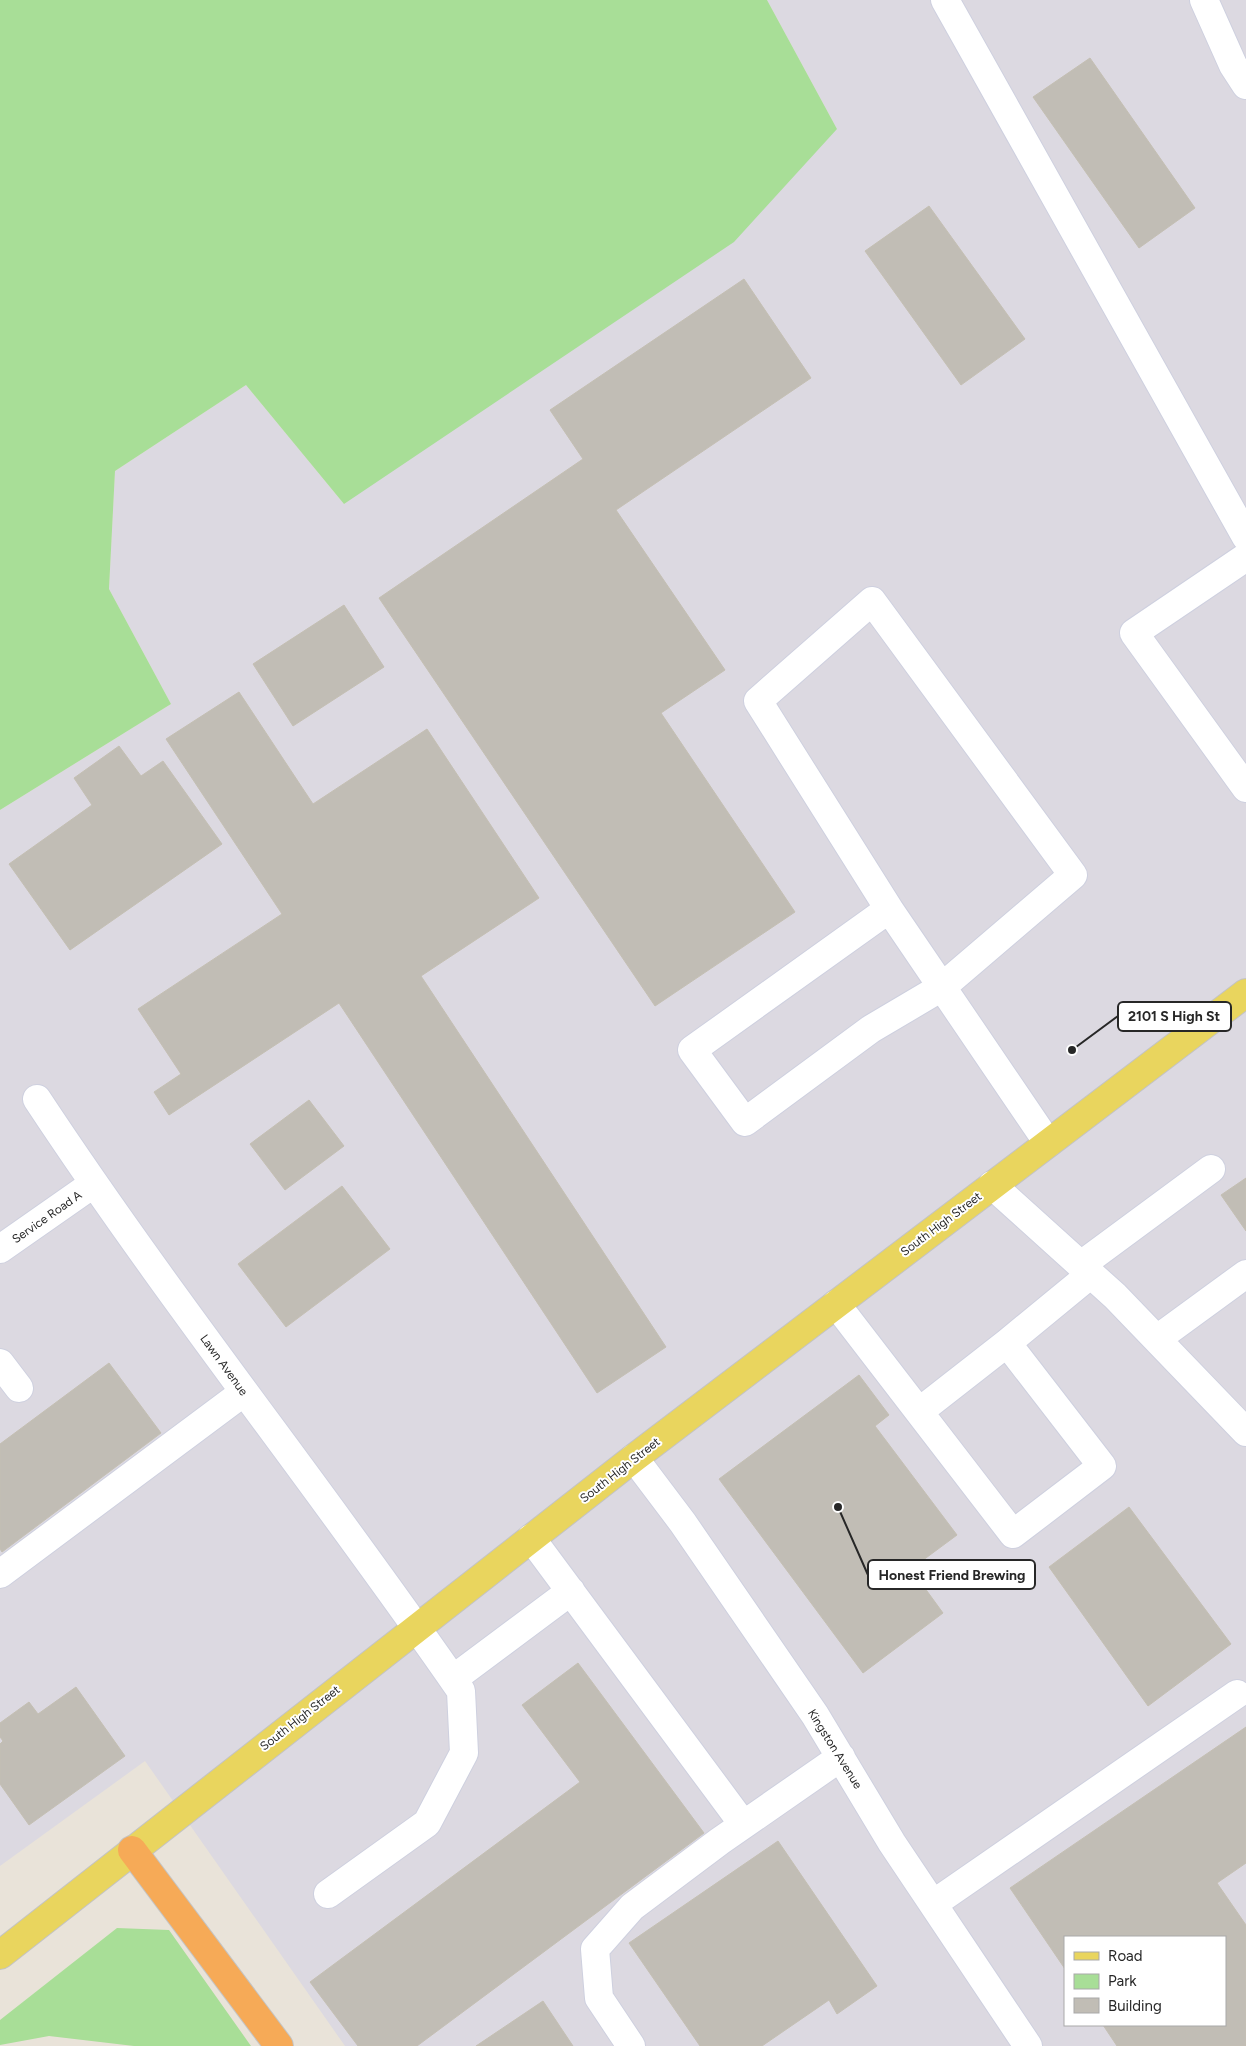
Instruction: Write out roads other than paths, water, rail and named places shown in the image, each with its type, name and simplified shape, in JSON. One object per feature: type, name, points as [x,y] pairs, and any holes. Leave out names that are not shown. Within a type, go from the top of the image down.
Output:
[{"type":"highway","points":[[132,1850],[279,2046]]},
{"type":"main road","name":"South High Street","points":[[0,1955],[634,1458],[1246,993]]},
{"type":"street","points":[[946,0],[1246,537]]},
{"type":"street","points":[[1204,0],[1233,65],[1246,85]]},
{"type":"street","points":[[1246,557],[1134,634],[1246,788]]},
{"type":"street","points":[[889,909],[692,1050],[745,1122],[871,1029],[942,987],[1073,875],[872,601],[758,701],[889,909],[942,987],[1048,1143]]},
{"type":"street","name":"Lawn Avenue","points":[[37,1099],[93,1184],[461,1691],[464,1752],[427,1823],[328,1894]]},
{"type":"street","points":[[920,1410],[1007,1343],[1086,1270],[1211,1169]]},
{"type":"street","name":"Service Road A","points":[[0,1249],[93,1184]]},
{"type":"street","points":[[992,1186],[1086,1270],[1157,1339],[1246,1432]]},
{"type":"street","points":[[1157,1339],[1246,1274]]},
{"type":"street","points":[[836,1304],[920,1410],[1013,1534],[1102,1466],[1007,1343]]},
{"type":"street","points":[[0,1364],[19,1388]]},
{"type":"street","points":[[0,1574],[244,1392]]},
{"type":"street","name":"Kingston Avenue","points":[[634,1458],[694,1539],[815,1716],[892,1843],[1026,2045]]},
{"type":"street","points":[[532,1538],[743,1824]]},
{"type":"street","points":[[453,1678],[571,1591]]},
{"type":"street","points":[[933,1904],[1238,1694]]},
{"type":"street","points":[[631,2046],[599,1998],[595,1949],[632,1906],[743,1824],[841,1757]]},
{"type":"place","name":"2101 S High St","points":[[1072,1050]]},
{"type":"place","name":"Honest Friend Brewing","points":[[838,1507]]}]
